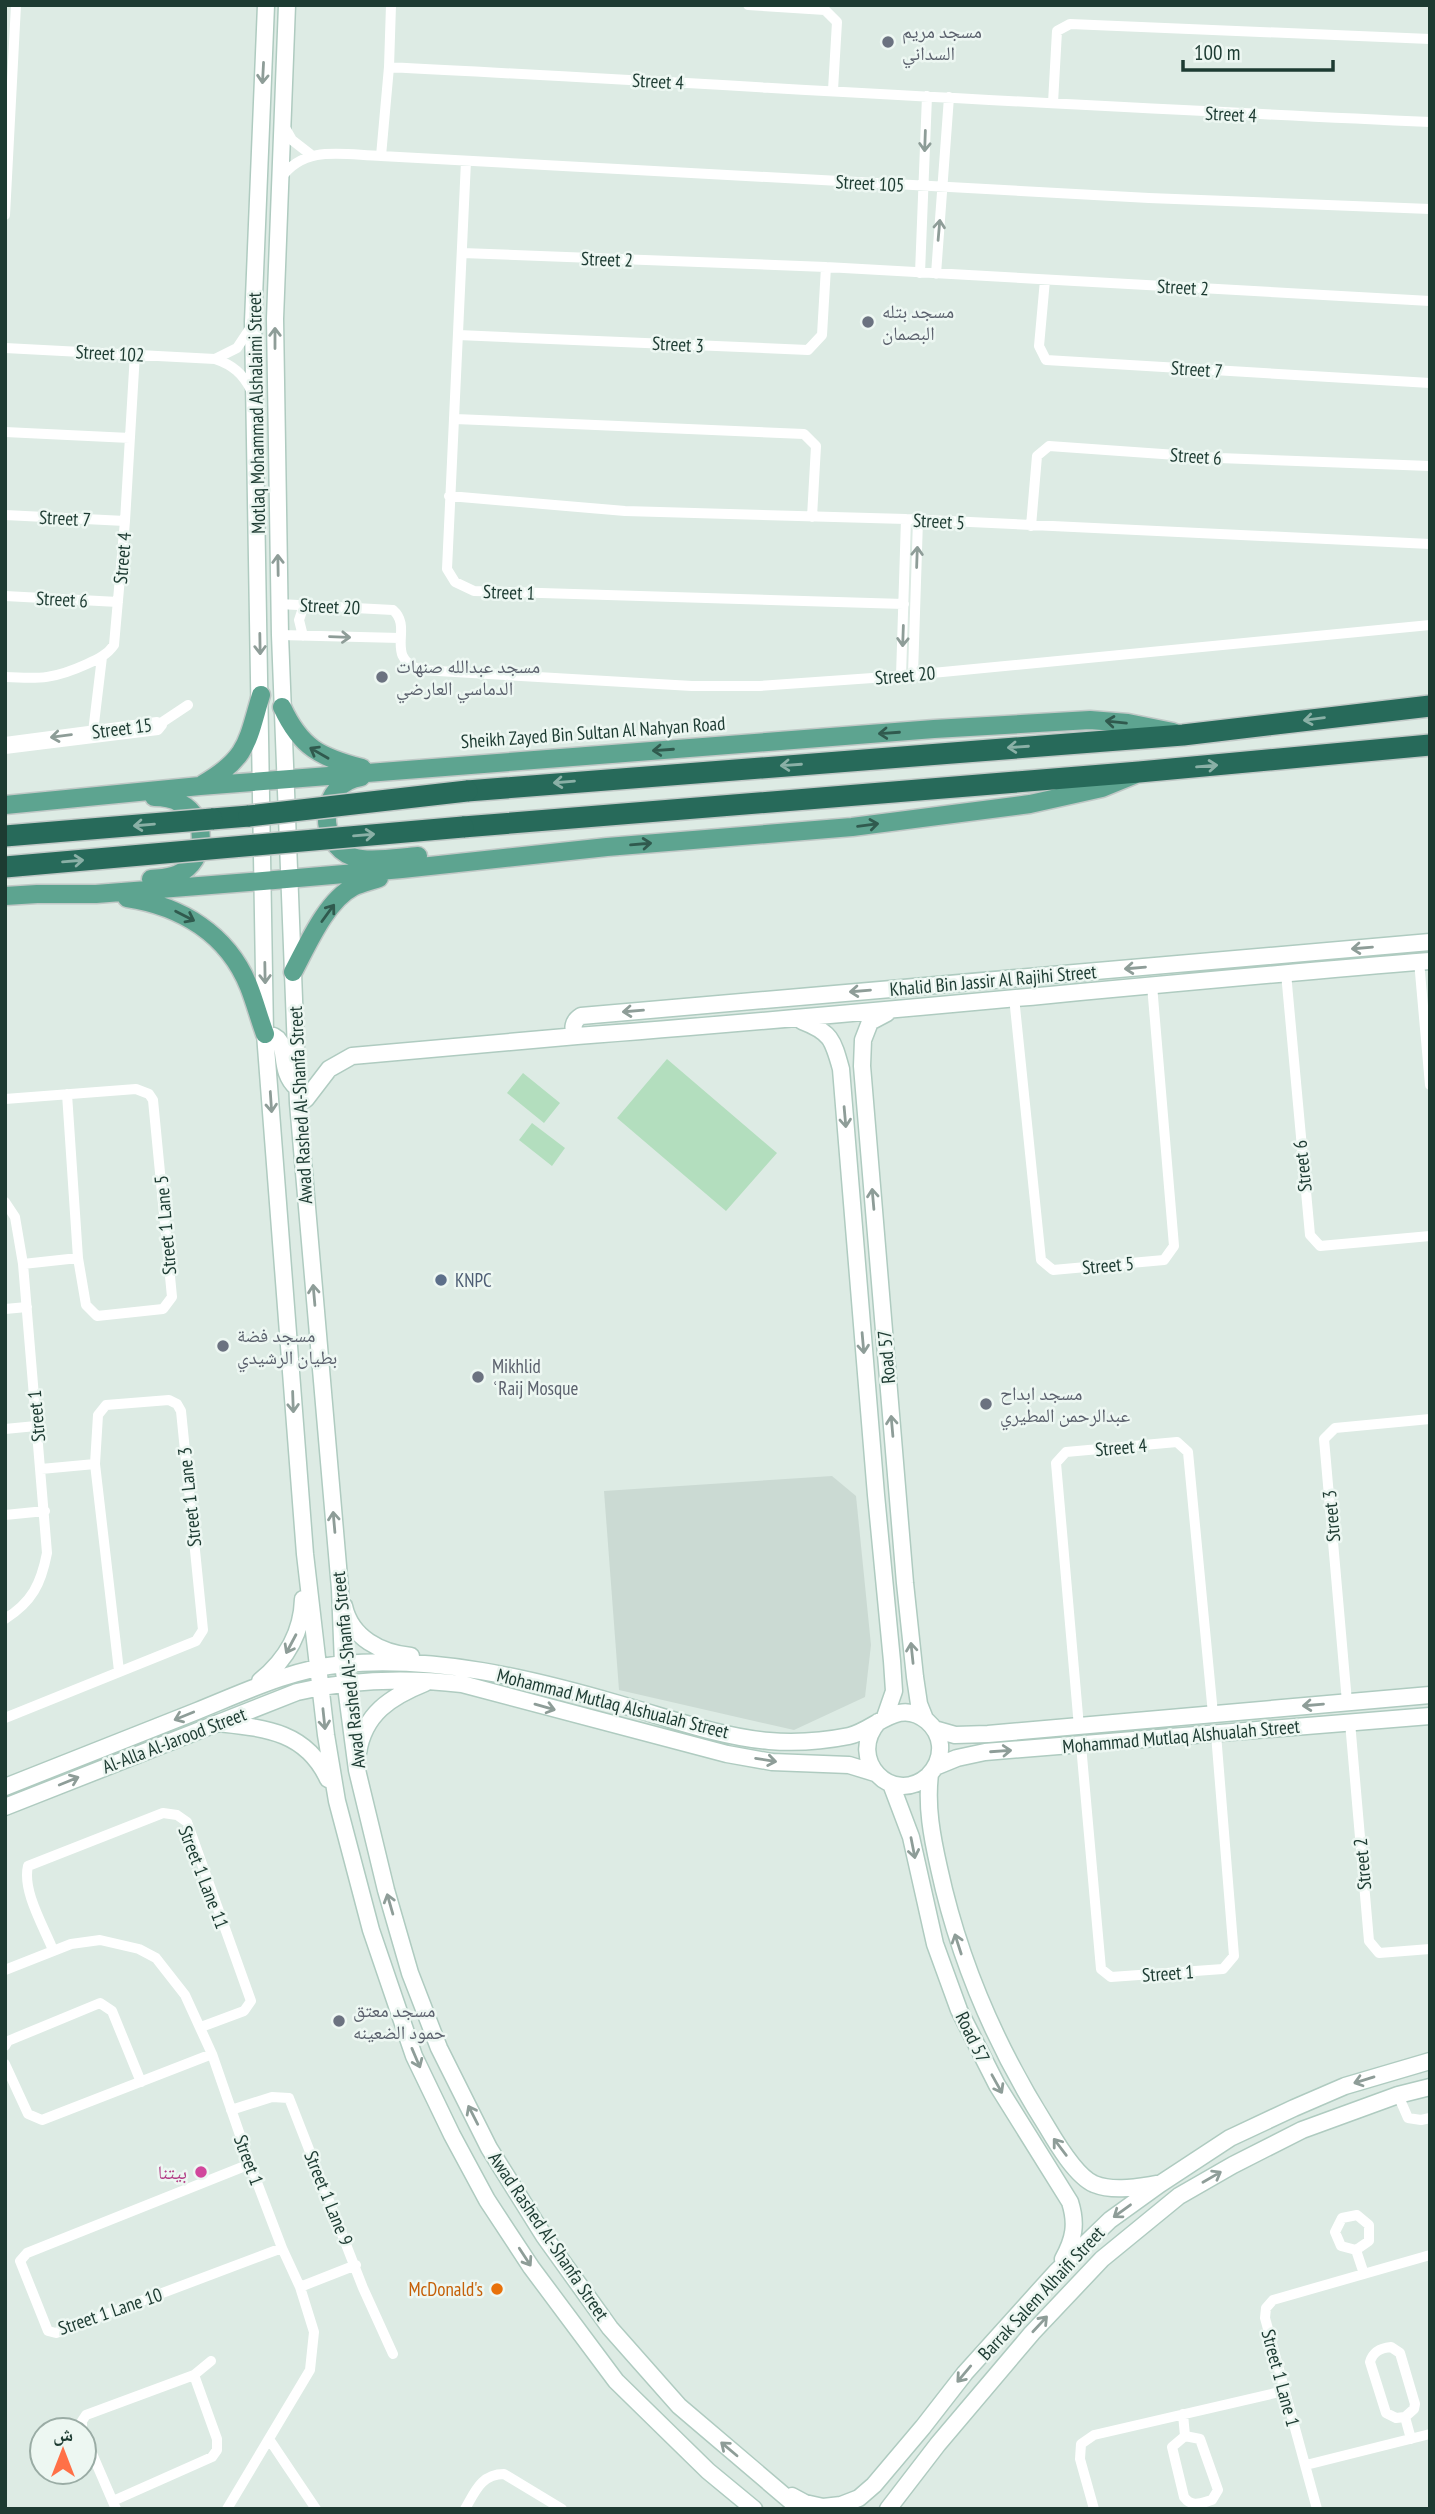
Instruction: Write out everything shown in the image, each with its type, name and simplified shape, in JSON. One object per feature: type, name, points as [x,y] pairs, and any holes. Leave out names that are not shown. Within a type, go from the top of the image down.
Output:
[{"type":"highway","name":"Sheikh Zayed Bin Sultan Al Nahyan Road","points":[[5,836],[249,816],[467,791],[1184,735],[1425,705]]},
{"type":"highway","points":[[5,867],[1430,745]]},
{"type":"main road","points":[[200,786],[223,773],[236,761],[250,732],[261,695]]},
{"type":"main road","points":[[282,707],[292,728],[307,746],[327,758],[376,772]]},
{"type":"main road","name":"Sheikh Zayed Bin Sultan Al Nahyan Road","points":[[14,804],[200,786],[591,755],[1090,720],[1128,723],[1184,735]]},
{"type":"main road","points":[[591,755],[356,778],[342,785],[331,797],[326,823],[334,842],[341,850],[361,859],[607,847]]},
{"type":"main road","points":[[5,896],[96,894],[263,881],[607,847],[852,827],[996,810],[1102,788],[1139,772]]},
{"type":"main road","points":[[14,804],[165,798],[180,802],[189,809],[201,829],[198,854],[193,862],[178,874],[37,894]]},
{"type":"main road","points":[[293,972],[313,934],[338,900],[352,888],[402,869]]},
{"type":"main road","points":[[96,894],[142,900],[170,908],[209,930],[230,953],[249,986],[265,1034]]},
{"type":"street","points":[[5,215],[10,20],[16,5]]},
{"type":"street","name":"Motlaq Mohammad Alshalaimi Street","points":[[262,821],[253,322],[266,5]]},
{"type":"street","name":"Motlaq Mohammad Alshalaimi Street","points":[[286,816],[276,500],[275,319],[287,5]]},
{"type":"street","points":[[382,156],[391,5]]},
{"type":"street","points":[[748,5],[825,10],[837,22],[833,90]]},
{"type":"street","points":[[265,24],[273,18],[280,22],[279,72],[282,81]]},
{"type":"street","points":[[1053,103],[1058,32],[1070,24],[1430,39]]},
{"type":"street","name":"Street 4","points":[[389,66],[1146,110],[1430,122]]},
{"type":"street","points":[[920,272],[927,96]]},
{"type":"street","points":[[936,274],[949,97]]},
{"type":"street","points":[[279,180],[292,165],[310,154],[292,140],[281,120]]},
{"type":"street","name":"Street 105","points":[[310,154],[1430,209]]},
{"type":"street","name":"Street 1","points":[[466,162],[447,569],[455,582],[474,591],[904,604]]},
{"type":"street","name":"Street 2","points":[[462,253],[826,267],[1430,302]]},
{"type":"street","name":"Street 3","points":[[458,335],[808,350],[822,335],[826,267]]},
{"type":"street","name":"Street 7","points":[[1045,280],[1039,346],[1046,360],[1430,383]]},
{"type":"street","points":[[215,359],[237,348],[253,322]]},
{"type":"street","name":"Street 102","points":[[5,348],[215,359],[237,370],[246,379],[253,394]]},
{"type":"street","name":"Street 4","points":[[93,732],[102,657],[111,650],[116,639],[135,353]]},
{"type":"street","points":[[455,419],[804,434],[816,446],[812,517]]},
{"type":"street","points":[[5,432],[130,438]]},
{"type":"street","name":"Street 6","points":[[1031,526],[1037,456],[1049,446],[1219,458],[1430,466]]},
{"type":"street","name":"Street 5","points":[[449,496],[625,512],[906,519],[1430,544]]},
{"type":"street","points":[[256,498],[264,505],[276,500]]},
{"type":"street","name":"Street 7","points":[[5,515],[125,522]]},
{"type":"street","points":[[901,676],[906,519]]},
{"type":"street","points":[[913,674],[918,520]]},
{"type":"street","name":"Street 6","points":[[5,596],[118,602]]},
{"type":"street","name":"Street 20","points":[[279,604],[393,610],[400,619],[400,650],[405,660],[415,668],[726,687],[794,685],[901,676],[1430,625]]},
{"type":"street","points":[[303,636],[299,620],[304,605]]},
{"type":"street","name":"Street 20","points":[[280,635],[400,638]]},
{"type":"street","points":[[5,677],[56,677],[102,657]]},
{"type":"street","points":[[161,723],[188,705]]},
{"type":"street","name":"Street 15","points":[[5,742],[157,722],[161,723],[162,728],[5,749]]},
{"type":"street","name":"Awad Rashed Al-Shanfa Street","points":[[286,816],[298,1095],[340,1590],[345,1683],[356,1770],[410,1973],[439,2048],[489,2148],[544,2236],[610,2328],[679,2406],[800,2509]]},
{"type":"street","name":"Awad Rashed Al-Shanfa Street","points":[[262,821],[265,1034],[305,1554],[326,1735],[337,1801],[371,1930],[414,2056],[487,2200],[531,2267],[616,2381],[708,2471],[754,2509]]},
{"type":"street","name":"Khalid Bin Jassir Al Rajihi Street","points":[[577,1036],[573,1025],[581,1016],[1430,942]]},
{"type":"street","points":[[1425,961],[1430,1085]]},
{"type":"street","name":"Khalid Bin Jassir Al Rajihi Street","points":[[298,1095],[306,1099],[329,1069],[344,1059],[361,1054],[800,1020],[1014,997],[1425,961]]},
{"type":"street","name":"Street 6","points":[[1286,973],[1310,1235],[1320,1246],[1430,1236]]},
{"type":"street","name":"Street 5","points":[[1014,997],[1041,1260],[1053,1270],[1122,1264],[1164,1260],[1174,1246],[1152,985]]},
{"type":"street","name":"Road 57","points":[[894,1009],[870,1022],[863,1040],[862,1066],[905,1583],[919,1704],[930,1724]]},
{"type":"street","name":"Road 57","points":[[800,1020],[821,1028],[833,1041],[841,1069],[894,1691],[882,1719]]},
{"type":"street","points":[[265,1034],[275,1034],[281,1040],[285,1072],[298,1095]]},
{"type":"street","points":[[841,1069],[848,1061],[853,1060],[862,1066]]},
{"type":"street","name":"Street 1 Lane 5","points":[[5,1099],[67,1094],[136,1089],[149,1094],[153,1100],[172,1297],[163,1310],[97,1316],[86,1305],[78,1258],[67,1094]]},
{"type":"street","name":"Street 1","points":[[5,1202],[15,1217],[23,1264],[47,1553],[42,1578],[19,1611],[5,1619]]},
{"type":"street","points":[[23,1264],[78,1258]]},
{"type":"street","points":[[5,1309],[27,1307]]},
{"type":"street","points":[[291,1355],[297,1349],[307,1350],[310,1354],[321,1453],[330,1484]]},
{"type":"street","name":"Street 1 Lane 3","points":[[5,1718],[196,1641],[203,1630],[181,1411],[177,1404],[169,1400],[106,1405],[97,1415],[95,1464],[119,1671]]},
{"type":"street","name":"Street 3","points":[[1347,1702],[1324,1439],[1335,1428],[1430,1419]]},
{"type":"street","points":[[5,1429],[36,1426]]},
{"type":"street","name":"Street 4","points":[[1079,1727],[1056,1463],[1066,1452],[1177,1442],[1188,1452],[1213,1714]]},
{"type":"street","points":[[41,1469],[95,1464]]},
{"type":"street","points":[[5,1515],[45,1511]]},
{"type":"street","points":[[247,1690],[276,1668],[296,1633],[302,1616],[305,1554]]},
{"type":"street","points":[[885,1584],[898,1589],[905,1583]]},
{"type":"street","points":[[340,1590],[345,1614],[350,1622],[361,1636],[376,1646],[401,1655],[450,1660],[478,1670]]},
{"type":"street","points":[[888,1607],[895,1602],[908,1605]]},
{"type":"street","name":"Mohammad Mutlaq Alshualah Street","points":[[343,1664],[404,1663],[513,1676],[695,1725],[764,1740],[793,1741],[849,1736],[863,1732],[882,1719]]},
{"type":"street","name":"Al-Alla Al-Jarood Street","points":[[5,1787],[247,1690],[291,1674],[343,1664]]},
{"type":"street","name":"Mohammad Mutlaq Alshualah Street","points":[[345,1683],[376,1680],[462,1684],[727,1754],[772,1762],[849,1765],[876,1773]]},
{"type":"street","points":[[356,1770],[362,1735],[374,1714],[398,1694],[431,1681]]},
{"type":"street","name":"Al-Alla Al-Jarood Street","points":[[5,1807],[297,1692],[345,1683]]},
{"type":"street","points":[[1429,1695],[1421,1704],[1422,1710],[1429,1716]]},
{"type":"street","name":"Mohammad Mutlaq Alshualah Street","points":[[930,1724],[955,1735],[1079,1727],[1429,1695]]},
{"type":"street","points":[[1390,1698],[1400,1701],[1401,1707],[1400,1713],[1392,1718]]},
{"type":"street","points":[[896,1713],[908,1713],[930,1724],[940,1748],[933,1770],[912,1784],[891,1784],[876,1773],[869,1761],[866,1747],[870,1733],[882,1719],[896,1713]]},
{"type":"street","name":"Mohammad Mutlaq Alshualah Street","points":[[933,1770],[957,1758],[985,1752],[1429,1716]]},
{"type":"street","name":"Street 2","points":[[1350,1721],[1369,1941],[1379,1953],[1430,1949]]},
{"type":"street","points":[[215,1723],[256,1727],[284,1734],[320,1762],[337,1801]]},
{"type":"street","points":[[655,1737],[657,1726],[663,1726],[746,1745],[764,1740]]},
{"type":"street","name":"Street 1","points":[[1080,1745],[1101,1969],[1111,1977],[1223,1969],[1234,1956],[1216,1734]]},
{"type":"street","name":"Road 57","points":[[933,1770],[928,1792],[932,1833],[963,1958],[980,1999],[1031,2102],[1080,2174],[1093,2183],[1130,2188],[1160,2184]]},
{"type":"street","name":"Road 57","points":[[891,1784],[911,1837],[936,1944],[959,2010],[997,2085],[1070,2202],[1075,2217],[1074,2233],[1070,2247],[1056,2272]]},
{"type":"street","name":"Street 1 Lane 11","points":[[54,1950],[28,1890],[28,1866],[163,1813],[177,1815],[187,1822],[251,2001],[244,2011],[201,2027]]},
{"type":"street","name":"Street 1","points":[[5,1970],[71,1944],[100,1940],[139,1950],[156,1958],[170,1973],[201,2027],[250,2164],[300,2287],[314,2332],[310,2370],[227,2509]]},
{"type":"street","points":[[959,2010],[972,2007],[980,1999]]},
{"type":"street","points":[[5,2046],[8,2041],[100,2003],[112,2011],[141,2082]]},
{"type":"street","points":[[5,2064],[28,2114],[42,2120],[212,2054]]},
{"type":"street","name":"Barrak Salem Alhaifi Street","points":[[766,2479],[805,2503],[823,2507],[841,2505],[859,2498],[874,2485],[965,2373],[1056,2272],[1110,2220],[1230,2138],[1345,2085],[1430,2061]]},
{"type":"street","name":"Barrak Salem Alhaifi Street","points":[[888,2509],[938,2444],[1032,2333],[1102,2259],[1179,2196],[1302,2130],[1398,2095],[1430,2087]]},
{"type":"street","points":[[1398,2095],[1408,2118],[1430,2118]]},
{"type":"street","name":"Street 1 Lane 9","points":[[231,2110],[272,2097],[289,2098],[363,2288],[393,2354]]},
{"type":"street","name":"Street 1 Lane 10","points":[[250,2164],[27,2253],[20,2261],[47,2331],[56,2333],[282,2248]]},
{"type":"street","points":[[1356,2250],[1364,2274]]},
{"type":"street","name":"Street 1 Lane 1","points":[[1317,2509],[1265,2318],[1269,2303],[1430,2255]]},
{"type":"street","points":[[300,2287],[356,2265]]},
{"type":"street","points":[[1391,2347],[1400,2353],[1415,2404],[1415,2409],[1405,2417],[1396,2418],[1386,2413],[1370,2362],[1376,2352],[1383,2348],[1391,2347]]},
{"type":"street","points":[[85,2416],[194,2375],[211,2361]]},
{"type":"street","points":[[98,2466],[115,2505],[212,2457],[217,2450],[217,2439],[194,2375]]},
{"type":"street","points":[[1094,2509],[1080,2459],[1081,2444],[1094,2435],[1284,2391]]},
{"type":"street","points":[[1183,2414],[1185,2436]]},
{"type":"street","points":[[1405,2417],[1411,2439]]},
{"type":"street","points":[[923,2427],[926,2439],[938,2444]]},
{"type":"street","points":[[1306,2465],[1430,2434]]},
{"type":"street","points":[[1185,2436],[1200,2439],[1218,2490],[1212,2500],[1195,2505],[1184,2497],[1172,2446],[1185,2436]]},
{"type":"street","points":[[269,2439],[316,2509]]},
{"type":"street","points":[[465,2509],[480,2483],[494,2474],[504,2474],[562,2509]]},
{"type":"shaded area","points":[[832,1476],[856,1496],[871,1645],[865,1697],[794,1730],[619,1690],[604,1491]]},
{"type":"green space","points":[[667,1059],[777,1153],[726,1211],[617,1118]]},
{"type":"green space","points":[[523,1073],[560,1103],[544,1123],[507,1093]]},
{"type":"green space","points":[[532,1123],[565,1148],[552,1166],[519,1140]]},
{"type":"place","name":"مسجد مريم السداني","points":[[888,42]]},
{"type":"place","name":"مسجد بتله البصمان","points":[[868,322]]},
{"type":"place","name":"مسجد عبدالله صنهات الدماسي العارضي","points":[[382,677]]},
{"type":"place","name":"KNPC","points":[[441,1280]]},
{"type":"place","name":"مسجد فضة بطيان الرشيدي","points":[[223,1346]]},
{"type":"place","name":"Mikhlid ʿRaij Mosque","points":[[478,1377]]},
{"type":"place","name":"مسجد ابداح عبدالرحمن المطيري","points":[[986,1404]]},
{"type":"place","name":"مسجد معتق حمود الضعينه","points":[[339,2021]]},
{"type":"place","name":"بيتنا","points":[[201,2172]]},
{"type":"place","name":"McDonald's","points":[[497,2289]]}]
